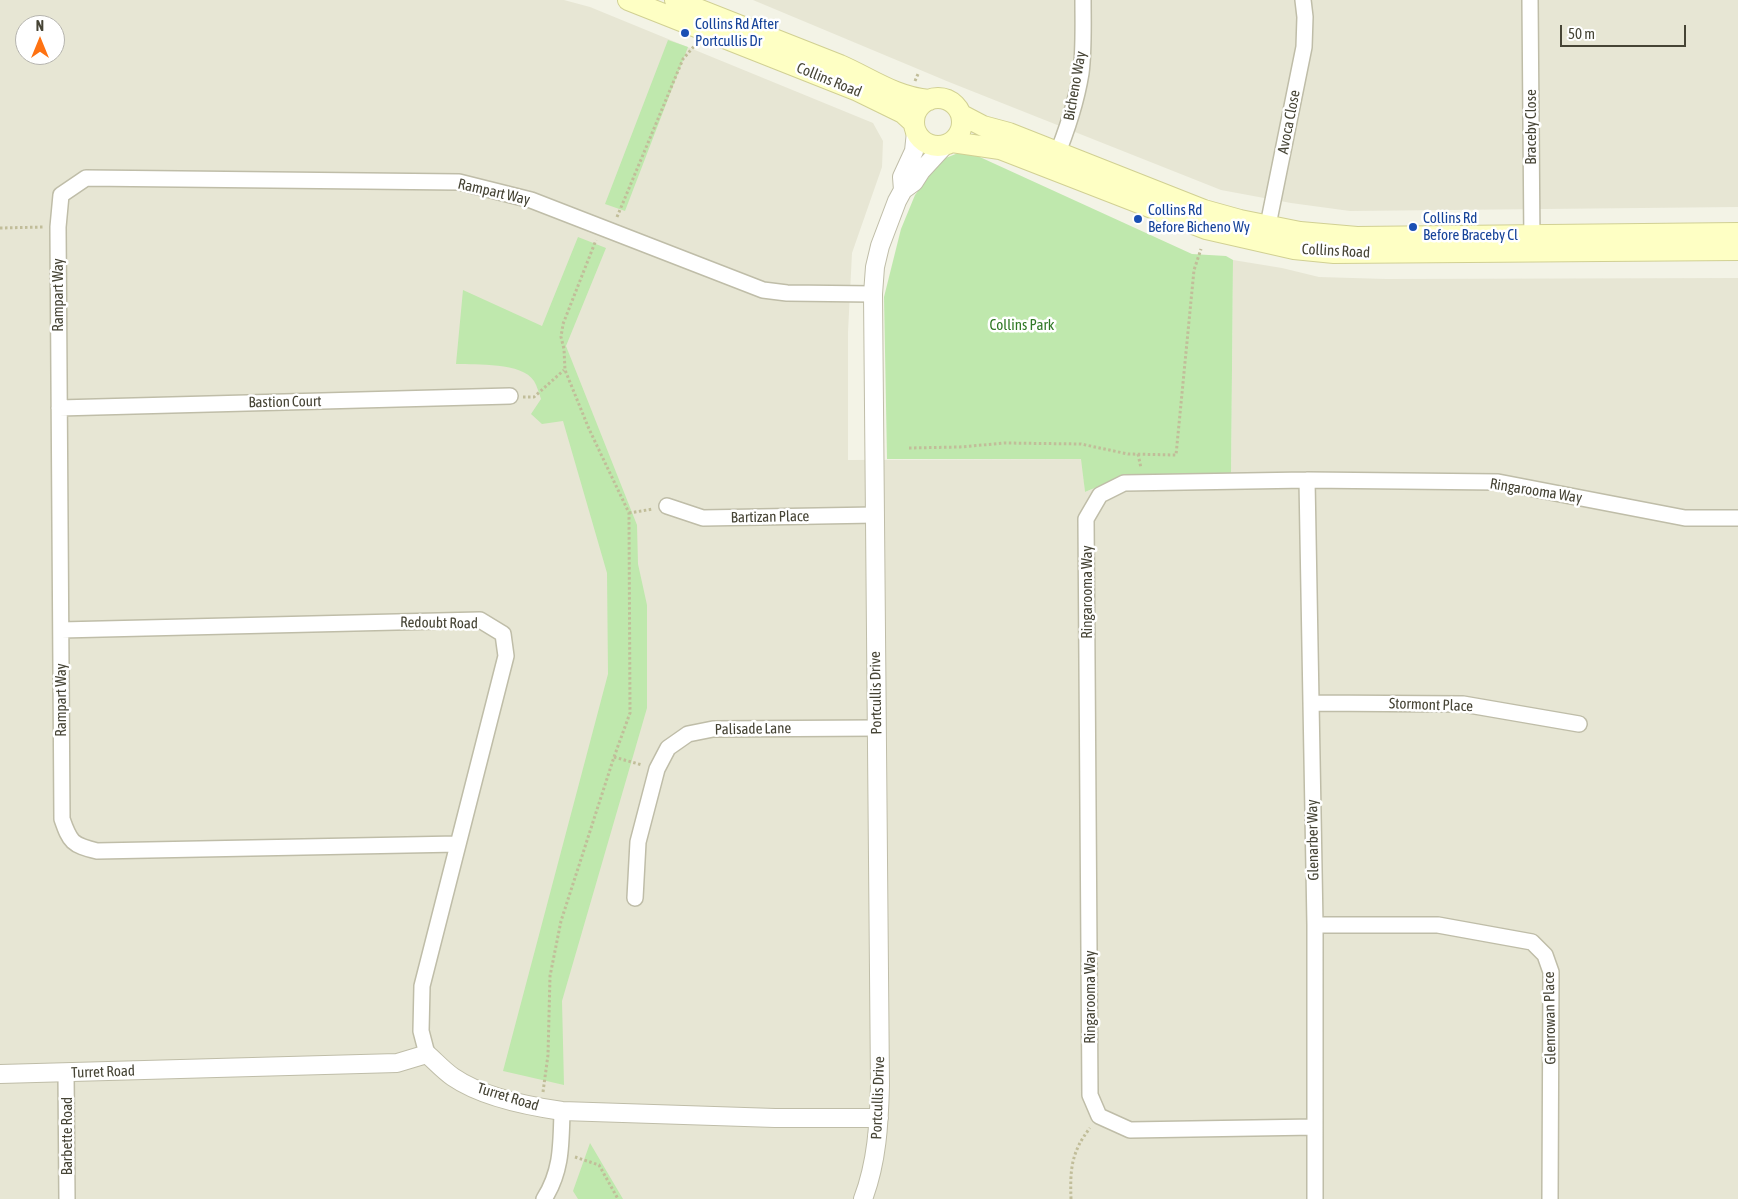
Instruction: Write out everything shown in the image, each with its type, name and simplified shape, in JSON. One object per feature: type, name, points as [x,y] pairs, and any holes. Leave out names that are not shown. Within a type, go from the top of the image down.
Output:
[{"type":"main road","name":"Collins Road","points":[[628,0],[858,91],[903,113],[915,127],[921,139],[935,146],[948,144],[1000,149],[1055,160],[1204,210],[1240,220],[1266,234],[1300,232],[1532,244],[1738,250]]},
{"type":"main road","name":"Collins Road","points":[[675,0],[840,65],[896,93],[917,99],[929,100],[940,98],[947,100],[957,106],[962,115],[983,126],[1009,133],[1055,160]]},
{"type":"main road","points":[[915,127],[916,113],[929,100]]},
{"type":"main road","points":[[948,144],[961,130],[963,125],[962,115]]},
{"type":"main road","name":"Collins Road","points":[[1532,244],[1738,233]]},
{"type":"street","name":"Bicheno Way","points":[[1055,160],[1074,106],[1081,73],[1083,0]]},
{"type":"street","name":"Avoca Close","points":[[1266,234],[1304,47],[1305,17],[1303,0]]},
{"type":"street","name":"Braceby Close","points":[[1530,0],[1532,244]]},
{"type":"street","name":"Portcullis Drive","points":[[903,190],[902,177],[914,151],[915,127]]},
{"type":"street","name":"Portcullis Drive","points":[[863,1199],[875,1158],[879,1118],[874,515],[873,294],[875,267],[892,211],[903,190],[914,182],[921,171],[948,144]]},
{"type":"street","name":"Rampart Way","points":[[458,844],[96,851],[80,847],[68,837],[62,819],[58,227],[61,195],[86,178],[460,182],[531,200],[763,290],[787,293],[873,294]]},
{"type":"street","name":"Bastion Court","points":[[59,408],[510,396]]},
{"type":"street","name":"Ringarooma Way","points":[[1099,1116],[1090,1095],[1086,519],[1100,496],[1124,483],[1307,480],[1498,482],[1685,518],[1738,518]]},
{"type":"street","name":"Glenarber Way","points":[[1307,480],[1315,925],[1315,1199]]},
{"type":"street","name":"Bartizan Place","points":[[667,506],[703,518],[874,515]]},
{"type":"street","name":"Redoubt Road","points":[[61,630],[480,620],[502,634],[506,656],[422,986],[421,1031],[427,1054]]},
{"type":"street","name":"Stormont Place","points":[[1311,703],[1463,704],[1579,724]]},
{"type":"street","name":"Palisade Lane","points":[[635,898],[638,842],[657,769],[668,748],[688,734],[713,729],[877,728]]},
{"type":"street","name":"Glenrowan Place","points":[[1315,925],[1438,925],[1532,942],[1545,955],[1551,972],[1550,1199]]},
{"type":"street","name":"Turret Road","points":[[0,1074],[397,1063],[427,1054],[453,1077],[480,1091],[541,1108],[562,1111],[776,1118],[879,1118]]},
{"type":"street","name":"Barbette Road","points":[[66,1073],[67,1199]]},
{"type":"street","points":[[544,1199],[553,1185],[561,1152],[562,1111]]},
{"type":"street","points":[[1099,1116],[1130,1130],[1315,1127]]},
{"type":"path","points":[[616,221],[683,59],[702,39]]},
{"type":"path","points":[[0,228],[58,227]]},
{"type":"path","points":[[541,1108],[548,1055],[550,976],[561,921],[630,713],[630,513],[589,429],[565,370],[561,338],[563,324],[597,237]]},
{"type":"path","points":[[909,448],[960,447],[1004,443],[1081,444],[1128,454],[1176,456],[1194,270],[1200,249]]},
{"type":"path","points":[[510,396],[534,397],[565,370]]},
{"type":"path","points":[[630,513],[644,512],[667,506]]},
{"type":"path","points":[[614,757],[657,769]]},
{"type":"path","points":[[1071,1199],[1070,1171],[1079,1141],[1099,1116]]},
{"type":"path","points":[[561,1152],[599,1165],[618,1199]]},
{"type":"shaded area","points":[[0,0],[564,0],[590,7],[873,123],[883,141],[882,167],[852,253],[848,332],[848,460],[1082,459],[1085,492],[1123,476],[1231,477],[1233,260],[1282,268],[1319,277],[1386,279],[1738,278],[1738,1199],[0,1199]]},
{"type":"shaded area","points":[[753,0],[1738,0],[1738,207],[1350,211],[1291,203],[1221,190],[949,82]]},
{"type":"green space","points":[[668,40],[688,47],[625,211],[605,204]]},
{"type":"green space","name":"Collins Park","points":[[958,153],[971,153],[1192,254],[1226,256],[1233,260],[1231,478],[1123,476],[1085,492],[1081,459],[887,459],[884,297],[901,229],[915,195],[941,160]]},
{"type":"green space","points":[[578,237],[606,248],[566,346],[637,525],[638,564],[647,605],[647,708],[562,1001],[564,1085],[503,1071],[608,674],[607,573],[563,421],[542,424],[531,414],[541,399],[534,381],[520,370],[498,366],[456,364],[463,290],[542,326]]},
{"type":"green space","points":[[590,1143],[623,1199],[578,1199],[573,1191]]},
{"type":"place","name":"Collins Rd After Portcullis Dr","points":[[685,33]]},
{"type":"place","name":"Collins Rd Before Bicheno Wy","points":[[1138,219]]},
{"type":"place","name":"Collins Rd Before Braceby Cl","points":[[1413,227]]}]
